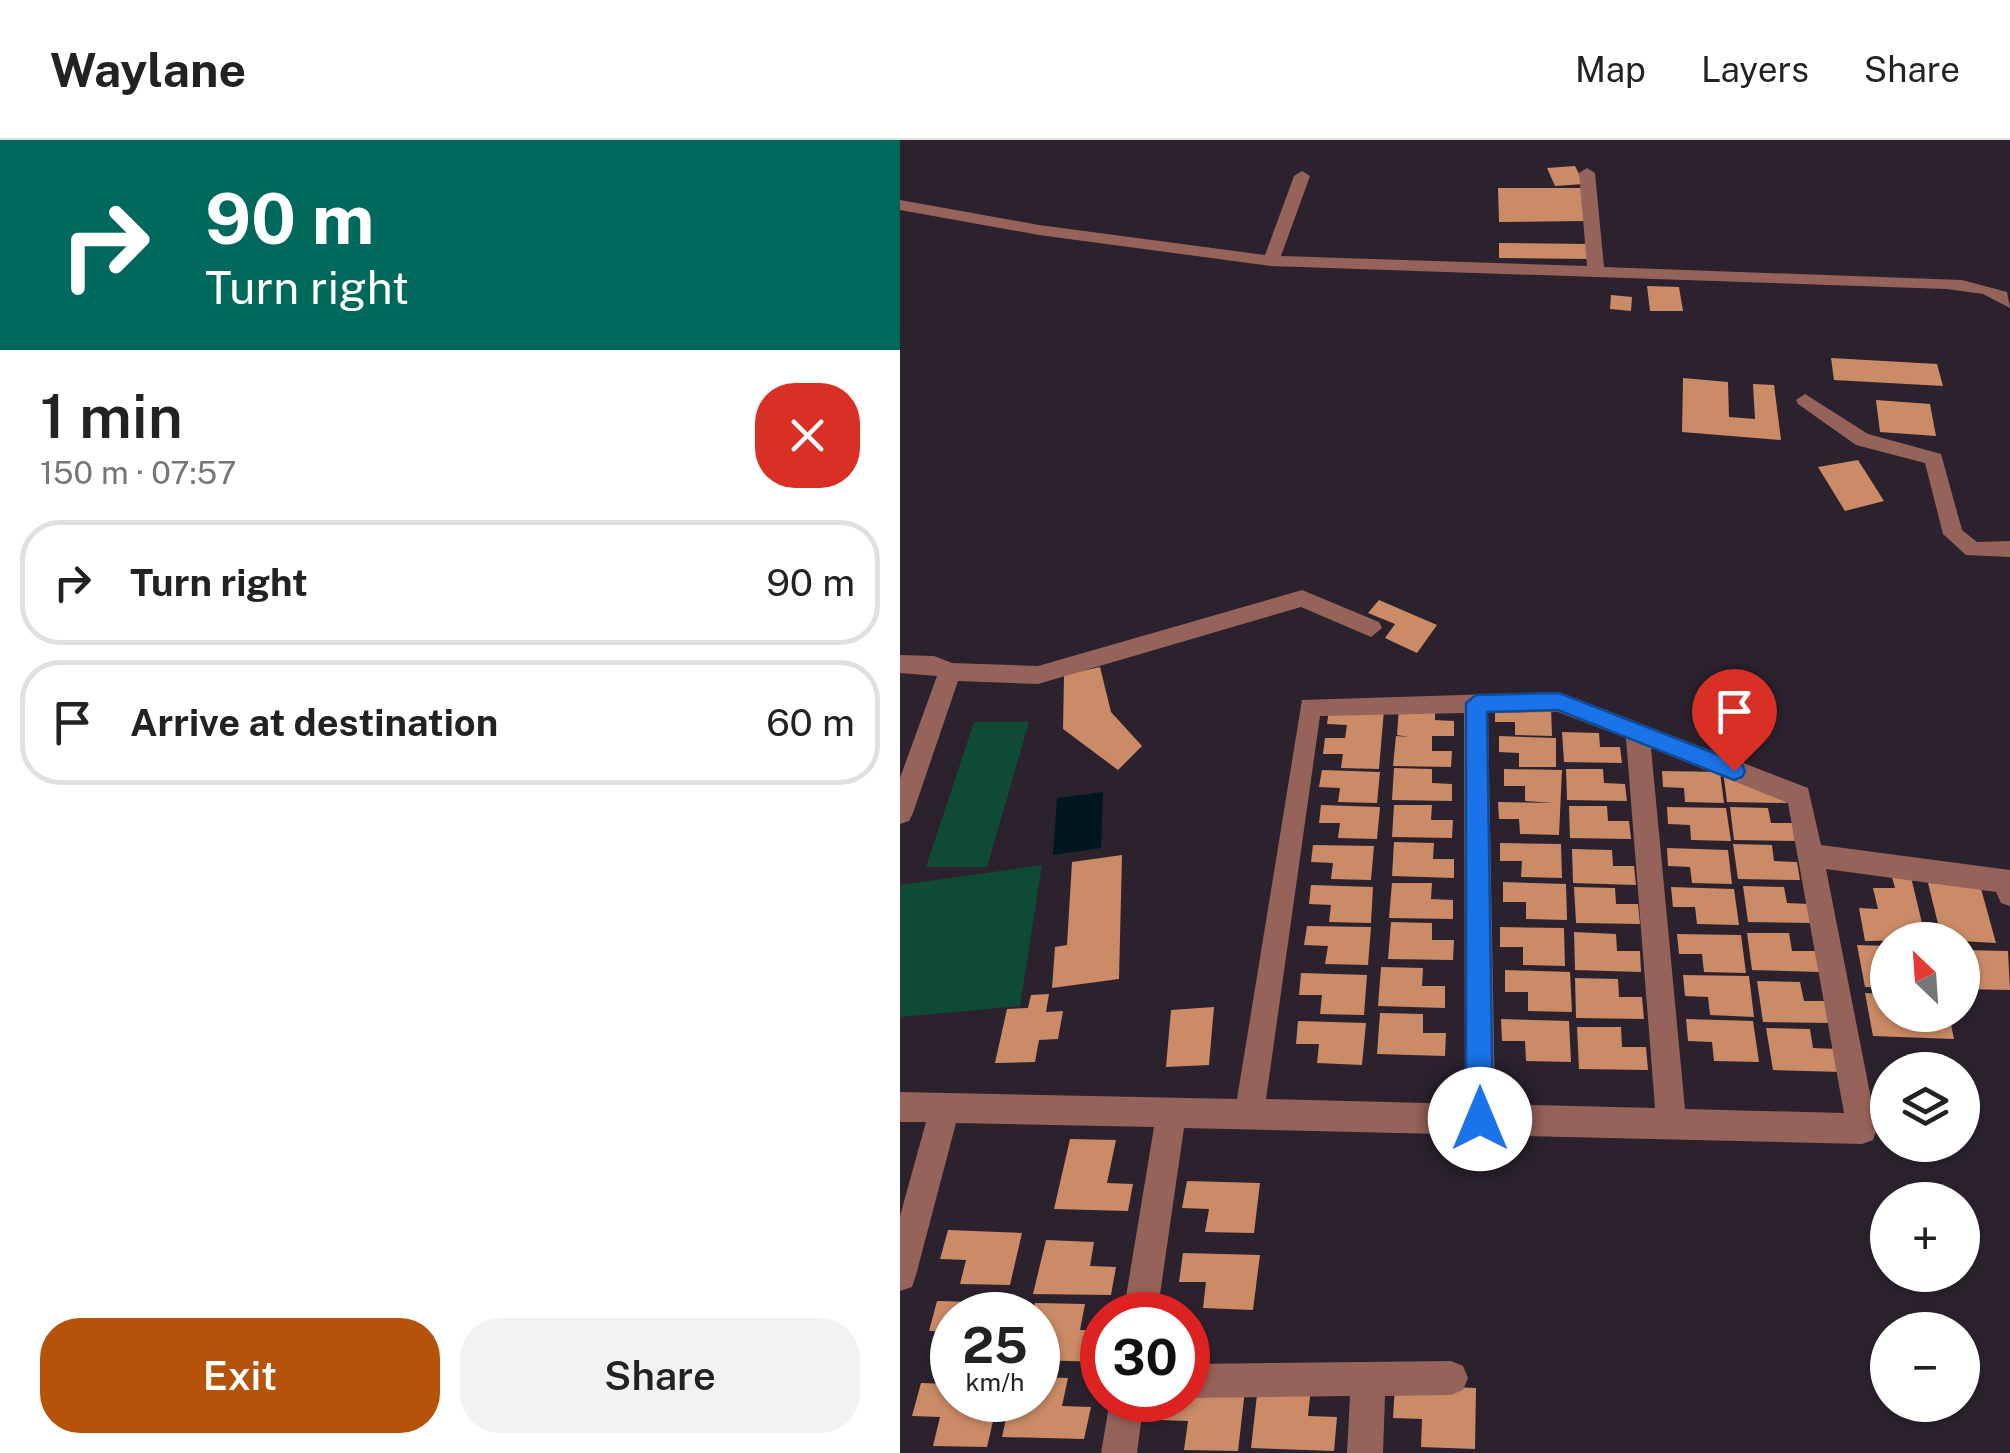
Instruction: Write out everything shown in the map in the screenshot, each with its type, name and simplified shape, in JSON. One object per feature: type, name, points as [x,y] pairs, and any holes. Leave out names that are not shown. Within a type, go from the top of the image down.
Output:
[{"type":"street","points":[[1587,173],[1596,274]]},
{"type":"street","points":[[1271,261],[1302,176]]},
{"type":"street","points":[[900,205],[1039,230],[1271,261],[1907,282],[1984,290],[2010,302]]},
{"type":"street","points":[[1805,400],[1863,440],[1898,446],[1934,459],[1953,534],[1973,550],[2010,550]]},
{"type":"street","points":[[900,664],[934,665],[950,672],[1038,675],[1302,598],[1371,628]]},
{"type":"street","points":[[900,813],[950,672]]},
{"type":"street","points":[[900,1107],[1249,1116],[1480,1119],[1862,1130],[1800,796],[1559,702],[1310,707],[1249,1116]]},
{"type":"street","points":[[1476,703],[1480,1119]]},
{"type":"street","points":[[1636,732],[1671,1124]]},
{"type":"street","points":[[1810,854],[2006,881],[2010,894]]},
{"type":"street","points":[[900,1275],[945,1108]]},
{"type":"street","points":[[1144,1292],[1171,1113]]},
{"type":"street","points":[[1365,1453],[1368,1378]]},
{"type":"street","points":[[1210,1381],[1451,1378]]},
{"type":"street","points":[[1119,1453],[1124,1422]]},
{"type":"green space","points":[[974,722],[1029,722],[987,867],[926,867]]},
{"type":"green space","points":[[1042,865],[1020,1006],[900,1017],[900,885]]},
{"type":"water","points":[[1103,792],[1101,848],[1053,855],[1057,798]]},
{"type":"building","points":[[1575,166],[1584,184],[1555,186],[1547,168]]},
{"type":"building","points":[[1498,188],[1581,188],[1585,221],[1499,222]]},
{"type":"building","points":[[1499,243],[1589,244],[1590,259],[1499,258]]},
{"type":"building","points":[[1647,286],[1679,287],[1683,311],[1650,311]]},
{"type":"building","points":[[1611,295],[1632,297],[1631,311],[1610,309]]},
{"type":"building","points":[[1831,358],[1937,364],[1943,386],[1834,380]]},
{"type":"building","points":[[1683,378],[1728,382],[1729,417],[1755,419],[1753,384],[1774,385],[1781,440],[1682,432]]},
{"type":"building","points":[[1876,400],[1930,404],[1936,436],[1880,432]]},
{"type":"building","points":[[1858,460],[1884,501],[1845,511],[1818,467]]},
{"type":"building","points":[[1379,600],[1437,625],[1417,653],[1385,638],[1395,624],[1368,613]]},
{"type":"building","points":[[1100,667],[1111,712],[1142,746],[1118,770],[1063,729],[1064,675]]},
{"type":"building","points":[[1495,706],[1551,707],[1552,736],[1515,735],[1515,722],[1495,722]]},
{"type":"building","points":[[1399,707],[1435,707],[1435,720],[1454,721],[1454,736],[1432,736],[1432,751],[1452,751],[1451,767],[1393,766],[1396,736],[1409,737],[1397,735]]},
{"type":"building","points":[[1329,709],[1384,710],[1379,769],[1341,768],[1343,754],[1323,754],[1325,738],[1345,738],[1347,725],[1327,724]]},
{"type":"building","points":[[1562,732],[1599,733],[1600,747],[1620,747],[1622,763],[1564,762]]},
{"type":"building","points":[[1499,736],[1556,738],[1556,767],[1519,767],[1519,753],[1499,752]]},
{"type":"building","points":[[1394,768],[1432,769],[1432,783],[1452,784],[1452,801],[1392,800]]},
{"type":"building","points":[[1504,769],[1562,770],[1559,835],[1520,834],[1519,819],[1499,819],[1498,802],[1554,803],[1525,801],[1525,786],[1504,786]]},
{"type":"building","points":[[1566,769],[1603,769],[1604,783],[1625,784],[1627,801],[1567,800]]},
{"type":"building","points":[[1322,770],[1380,772],[1377,803],[1338,802],[1340,788],[1319,787]]},
{"type":"building","points":[[1662,771],[1720,772],[1724,803],[1685,802],[1684,788],[1663,787]]},
{"type":"building","points":[[1723,771],[1784,786],[1787,803],[1727,802]]},
{"type":"building","points":[[1321,805],[1380,807],[1377,839],[1338,838],[1340,823],[1319,823]]},
{"type":"building","points":[[1394,805],[1432,805],[1431,820],[1453,820],[1452,838],[1392,837]]},
{"type":"building","points":[[1569,806],[1607,806],[1608,821],[1629,821],[1631,839],[1570,838]]},
{"type":"building","points":[[1667,807],[1726,808],[1731,841],[1691,840],[1690,825],[1668,824]]},
{"type":"building","points":[[1730,807],[1768,808],[1771,823],[1792,823],[1795,841],[1734,840]]},
{"type":"building","points":[[1394,842],[1434,843],[1433,859],[1454,859],[1454,878],[1392,876]]},
{"type":"building","points":[[1500,843],[1561,844],[1562,878],[1521,877],[1522,861],[1500,861]]},
{"type":"building","points":[[1733,844],[1772,845],[1774,861],[1797,862],[1800,880],[1738,879]]},
{"type":"building","points":[[1313,845],[1374,846],[1371,880],[1331,879],[1333,863],[1311,862]]},
{"type":"building","points":[[1667,848],[1728,850],[1732,884],[1692,883],[1690,867],[1668,866]]},
{"type":"building","points":[[1572,849],[1612,850],[1613,866],[1634,866],[1636,885],[1573,883]]},
{"type":"building","points":[[1122,855],[1119,979],[1052,988],[1055,947],[1067,945],[1072,862]]},
{"type":"building","points":[[1892,877],[1911,877],[1922,922],[1870,922],[1870,941],[1865,941],[1859,908],[1878,909],[1873,888],[1895,888]]},
{"type":"building","points":[[1503,882],[1566,884],[1567,920],[1526,919],[1526,902],[1503,902]]},
{"type":"building","points":[[1392,883],[1432,883],[1431,899],[1453,900],[1453,919],[1389,918]]},
{"type":"building","points":[[1928,883],[1980,885],[1996,943],[1980,942],[1980,922],[1938,922]]},
{"type":"building","points":[[1311,885],[1373,887],[1371,923],[1329,922],[1331,905],[1309,904]]},
{"type":"building","points":[[1743,886],[1784,887],[1787,903],[1809,904],[1812,923],[1748,922]]},
{"type":"building","points":[[1574,887],[1615,888],[1616,904],[1638,904],[1640,924],[1576,923]]},
{"type":"building","points":[[1671,887],[1734,889],[1739,925],[1697,924],[1695,907],[1673,907]]},
{"type":"building","points":[[1391,922],[1432,923],[1432,940],[1454,940],[1453,960],[1388,959]]},
{"type":"building","points":[[1307,926],[1371,927],[1368,965],[1325,964],[1328,946],[1304,945]]},
{"type":"building","points":[[1500,927],[1564,928],[1565,966],[1523,965],[1523,947],[1500,947]]},
{"type":"building","points":[[1574,932],[1616,934],[1617,951],[1640,951],[1641,972],[1575,970]]},
{"type":"building","points":[[1747,933],[1789,933],[1792,951],[1815,951],[1819,972],[1752,970]]},
{"type":"building","points":[[1677,934],[1741,935],[1746,973],[1704,972],[1702,954],[1679,954]]},
{"type":"building","points":[[1857,945],[1870,945],[1870,987],[1865,987]]},
{"type":"building","points":[[1980,950],[2008,951],[2010,990],[1980,989]]},
{"type":"building","points":[[1381,967],[1423,968],[1422,986],[1445,986],[1445,1008],[1378,1006]]},
{"type":"building","points":[[1505,970],[1570,972],[1572,1012],[1528,1011],[1528,992],[1505,992]]},
{"type":"building","points":[[1301,973],[1367,975],[1364,1015],[1320,1014],[1322,995],[1299,995]]},
{"type":"building","points":[[1683,975],[1749,976],[1754,1017],[1710,1015],[1708,997],[1685,996]]},
{"type":"building","points":[[1575,978],[1618,979],[1619,997],[1642,997],[1644,1019],[1576,1018]]},
{"type":"building","points":[[1757,981],[1800,982],[1804,1001],[1827,1001],[1831,1023],[1763,1022]]},
{"type":"building","points":[[1865,993],[1870,993],[1870,1020]]},
{"type":"building","points":[[1049,994],[1046,1012],[1063,1011],[1058,1039],[1039,1040],[1035,1062],[995,1063],[1007,1009],[1028,1008],[1031,995]]},
{"type":"building","points":[[1214,1007],[1209,1065],[1166,1067],[1171,1010]]},
{"type":"building","points":[[1380,1013],[1423,1014],[1423,1033],[1446,1033],[1445,1056],[1377,1054]]},
{"type":"building","points":[[1501,1019],[1569,1021],[1571,1062],[1526,1061],[1525,1041],[1502,1041]]},
{"type":"building","points":[[1686,1019],[1753,1021],[1759,1062],[1714,1061],[1712,1042],[1688,1041]]},
{"type":"building","points":[[1298,1021],[1366,1023],[1362,1065],[1317,1063],[1319,1044],[1296,1044]]},
{"type":"building","points":[[1577,1027],[1621,1027],[1622,1047],[1646,1047],[1648,1070],[1579,1069]]},
{"type":"building","points":[[1766,1028],[1810,1029],[1813,1048],[1837,1049],[1842,1072],[1773,1070]]},
{"type":"building","points":[[1872,1032],[1953,1032],[1954,1039],[1873,1036]]},
{"type":"building","points":[[1070,1139],[1116,1140],[1107,1183],[1133,1184],[1128,1211],[1054,1209]]},
{"type":"building","points":[[1187,1181],[1260,1183],[1254,1233],[1205,1232],[1209,1209],[1182,1208]]},
{"type":"building","points":[[948,1230],[1022,1233],[1010,1285],[960,1284],[966,1260],[940,1259]]},
{"type":"building","points":[[1046,1240],[1094,1242],[1090,1266],[1116,1267],[1112,1292],[1033,1292]]},
{"type":"building","points":[[1183,1253],[1260,1255],[1253,1310],[1210,1308],[1206,1282],[1179,1282]]},
{"type":"building","points":[[1060,1304],[1080,1304],[1080,1361],[1060,1361]]},
{"type":"building","points":[[1060,1378],[1068,1378],[1062,1406],[1080,1407],[1080,1422],[1088,1422],[1084,1439],[1002,1437],[1005,1422],[1060,1422]]},
{"type":"building","points":[[921,1383],[930,1383],[930,1417],[912,1416]]},
{"type":"building","points":[[1395,1385],[1476,1388],[1475,1449],[1421,1447],[1422,1419],[1393,1418]]},
{"type":"building","points":[[1258,1386],[1311,1388],[1308,1416],[1337,1417],[1334,1451],[1251,1448]]},
{"type":"building","points":[[1210,1389],[1245,1390],[1238,1451],[1184,1450],[1188,1422],[1210,1422]]},
{"type":"building","points":[[939,1422],[993,1422],[987,1447],[933,1446]]},
{"type":"route","points":[[1480,1119],[1476,703],[1559,702],[1734,771]]}]
